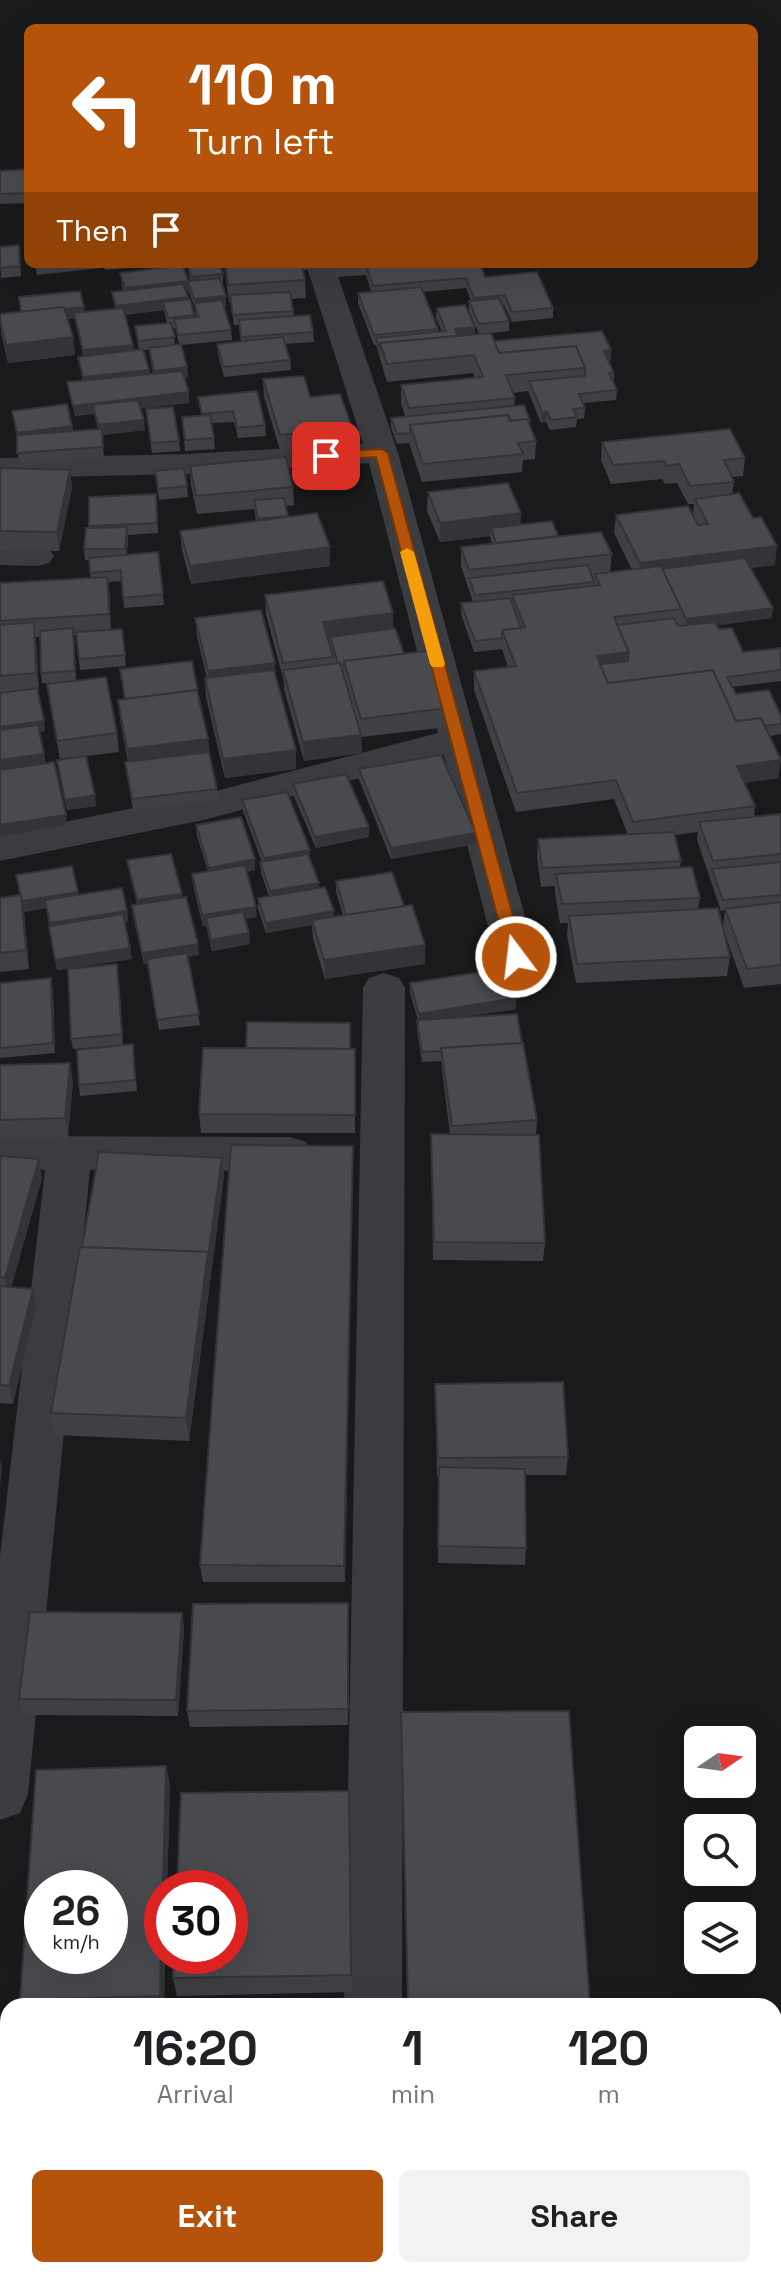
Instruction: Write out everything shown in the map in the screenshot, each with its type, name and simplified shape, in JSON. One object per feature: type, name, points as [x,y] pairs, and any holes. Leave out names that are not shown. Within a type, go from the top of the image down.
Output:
[{"type":"street","points":[[321,268],[382,453],[516,957]]},
{"type":"street","points":[[0,468],[187,464],[382,453]]},
{"type":"street","points":[[0,555],[37,556]]},
{"type":"street","points":[[0,848],[208,806],[458,739]]},
{"type":"street","points":[[373,1998],[355,1152],[384,988]]},
{"type":"street","points":[[0,1153],[355,1152]]},
{"type":"street","points":[[0,1794],[69,1154]]},
{"type":"building","points":[[24,169],[24,193],[0,194],[0,171]]},
{"type":"building","points":[[19,245],[20,266],[0,268],[0,247]]},
{"type":"building","points":[[184,268],[188,281],[125,288],[120,273]]},
{"type":"building","points":[[189,268],[221,268],[223,274],[191,277]]},
{"type":"building","points":[[226,268],[303,268],[305,280],[228,285]]},
{"type":"building","points":[[367,268],[482,268],[485,277],[537,272],[553,308],[512,312],[505,295],[474,298],[466,278],[373,286]]},
{"type":"building","points":[[220,278],[226,296],[194,299],[188,281]]},
{"type":"building","points":[[183,284],[188,297],[116,306],[112,292]]},
{"type":"building","points":[[421,287],[438,329],[374,335],[358,293]]},
{"type":"building","points":[[80,291],[84,307],[21,312],[19,297]]},
{"type":"building","points":[[290,292],[293,311],[233,315],[230,295]]},
{"type":"building","points":[[499,298],[509,321],[479,324],[469,301]]},
{"type":"building","points":[[190,299],[194,315],[168,318],[163,302]]},
{"type":"building","points":[[222,300],[231,330],[178,335],[174,319],[199,317],[194,303]]},
{"type":"building","points":[[465,305],[475,327],[455,329],[458,336],[380,343],[380,351],[376,338],[446,331],[437,308]]},
{"type":"building","points":[[64,307],[73,337],[6,345],[0,314]]},
{"type":"building","points":[[123,308],[133,345],[83,350],[74,313]]},
{"type":"building","points":[[310,315],[313,332],[241,337],[239,320]]},
{"type":"building","points":[[171,323],[175,337],[138,341],[135,326]]},
{"type":"building","points":[[602,331],[611,350],[604,351],[614,373],[609,373],[617,390],[579,394],[585,408],[573,409],[577,417],[551,420],[547,412],[542,412],[529,381],[585,376],[576,346],[499,353],[494,341]]},
{"type":"building","points":[[491,333],[499,353],[576,346],[585,368],[506,375],[515,398],[409,408],[401,385],[483,377],[474,355],[387,364],[380,343]]},
{"type":"building","points":[[283,337],[290,360],[224,367],[217,344]]},
{"type":"building","points":[[181,344],[187,367],[154,371],[149,348]]},
{"type":"building","points":[[143,349],[149,370],[83,377],[78,357]]},
{"type":"building","points":[[182,371],[189,392],[73,406],[67,382]]},
{"type":"building","points":[[304,376],[310,397],[340,394],[352,427],[280,435],[263,379]]},
{"type":"building","points":[[257,391],[265,425],[237,428],[233,411],[202,414],[198,397]]},
{"type":"building","points":[[138,400],[144,420],[98,425],[93,405]]},
{"type":"building","points":[[67,404],[72,426],[17,433],[12,411]]},
{"type":"building","points":[[524,405],[530,421],[510,421],[508,415],[410,425],[410,433],[397,434],[391,418]]},
{"type":"building","points":[[173,407],[179,441],[151,443],[146,409]]},
{"type":"building","points":[[210,415],[214,438],[185,440],[182,417]]},
{"type":"building","points":[[508,415],[510,421],[527,419],[536,441],[518,443],[523,454],[423,464],[410,425]]},
{"type":"building","points":[[102,429],[103,447],[17,453],[17,435]]},
{"type":"building","points":[[730,429],[745,458],[724,460],[734,482],[690,486],[679,464],[667,466],[664,461],[613,465],[602,442]]},
{"type":"building","points":[[286,457],[293,487],[196,496],[190,466]]},
{"type":"building","points":[[0,468],[70,470],[57,532],[0,531]]},
{"type":"building","points":[[184,468],[187,486],[158,489],[155,471]]},
{"type":"building","points":[[508,483],[521,513],[440,523],[428,492]]},
{"type":"building","points":[[739,493],[753,518],[761,517],[777,546],[640,563],[616,515],[688,506],[698,525],[708,524],[695,499]]},
{"type":"building","points":[[156,494],[157,523],[89,526],[89,497]]},
{"type":"building","points":[[284,498],[288,516],[258,519],[254,500]]},
{"type":"building","points":[[317,513],[330,547],[190,566],[180,531]]},
{"type":"building","points":[[552,521],[558,536],[496,543],[491,528]]},
{"type":"building","points":[[127,527],[125,549],[84,549],[86,528]]},
{"type":"building","points":[[601,532],[612,554],[469,570],[461,547]]},
{"type":"building","points":[[158,552],[163,594],[123,598],[121,570],[90,573],[89,558]]},
{"type":"building","points":[[745,558],[773,608],[686,619],[662,569]]},
{"type":"building","points":[[588,565],[594,582],[475,595],[469,578]]},
{"type":"building","points":[[661,566],[681,609],[614,617],[629,652],[597,656],[608,683],[713,670],[736,721],[761,718],[781,760],[737,766],[755,806],[633,822],[616,780],[517,793],[474,671],[516,666],[502,630],[525,627],[512,595],[600,585],[595,574]]},
{"type":"building","points":[[107,577],[109,614],[0,621],[0,583]]},
{"type":"building","points":[[383,581],[393,613],[323,622],[333,657],[283,663],[265,595]]},
{"type":"building","points":[[510,598],[521,628],[502,630],[502,638],[475,641],[461,603]]},
{"type":"building","points":[[261,610],[275,663],[208,671],[195,618]]},
{"type":"building","points":[[674,618],[678,626],[715,622],[719,629],[732,628],[743,652],[781,648],[781,670],[727,677],[736,694],[769,690],[781,716],[781,724],[765,726],[761,718],[736,721],[713,670],[608,683],[600,664],[628,661],[629,652],[617,625]]},
{"type":"building","points":[[34,622],[36,673],[0,676],[0,625]]},
{"type":"building","points":[[73,628],[75,671],[41,673],[40,631]]},
{"type":"building","points":[[395,628],[404,654],[338,663],[330,637]]},
{"type":"building","points":[[122,629],[125,655],[79,659],[76,632]]},
{"type":"building","points":[[427,651],[447,708],[361,719],[344,661]]},
{"type":"building","points":[[192,661],[198,692],[125,699],[120,669]]},
{"type":"building","points":[[340,663],[361,735],[303,742],[283,670]]},
{"type":"building","points":[[274,670],[296,750],[223,759],[205,678]]},
{"type":"building","points":[[106,677],[117,733],[57,741],[47,684]]},
{"type":"building","points":[[37,688],[44,721],[0,727],[0,693]]},
{"type":"building","points":[[197,690],[208,739],[127,749],[118,700]]},
{"type":"building","points":[[38,725],[44,754],[0,760],[0,730]]},
{"type":"building","points":[[209,752],[217,789],[132,799],[125,762]]},
{"type":"building","points":[[441,755],[476,833],[391,848],[359,769]]},
{"type":"building","points":[[86,756],[95,795],[65,800],[57,760]]},
{"type":"building","points":[[54,762],[66,815],[0,825],[0,770]]},
{"type":"building","points":[[346,774],[369,827],[315,837],[293,784]]},
{"type":"building","points":[[287,792],[310,850],[264,858],[242,800]]},
{"type":"building","points":[[781,814],[781,854],[713,861],[699,822]]},
{"type":"building","points":[[241,817],[255,859],[209,868],[196,825]]},
{"type":"building","points":[[674,832],[681,861],[542,868],[538,839]]},
{"type":"building","points":[[171,854],[182,894],[137,900],[127,860]]},
{"type":"building","points":[[308,854],[319,883],[270,891],[260,862]]},
{"type":"building","points":[[781,862],[781,895],[723,900],[712,869]]},
{"type":"building","points":[[245,865],[256,907],[202,915],[192,874]]},
{"type":"building","points":[[72,866],[78,892],[22,901],[16,875]]},
{"type":"building","points":[[692,867],[700,898],[562,904],[556,874]]},
{"type":"building","points":[[392,872],[404,906],[346,915],[336,881]]},
{"type":"building","points":[[325,887],[334,911],[266,923],[258,898]]},
{"type":"building","points":[[122,888],[127,911],[50,923],[45,900]]},
{"type":"building","points":[[21,895],[26,950],[0,953],[0,898]]},
{"type":"building","points":[[186,897],[198,944],[142,953],[132,905]]},
{"type":"building","points":[[781,902],[781,965],[747,969],[725,909]]},
{"type":"building","points":[[412,905],[425,945],[324,960],[312,920]]},
{"type":"building","points":[[718,908],[730,957],[577,964],[569,916]]},
{"type":"building","points":[[243,912],[249,933],[211,940],[206,918]]},
{"type":"building","points":[[123,914],[130,948],[55,960],[49,926]]},
{"type":"building","points":[[187,953],[199,1014],[157,1020],[147,959]]},
{"type":"building","points":[[117,964],[122,1034],[71,1039],[68,969]]},
{"type":"building","points":[[506,968],[516,998],[419,1014],[410,983]]},
{"type":"building","points":[[51,978],[53,1043],[0,1048],[0,983]]},
{"type":"building","points":[[517,1014],[522,1043],[422,1052],[417,1020]]},
{"type":"building","points":[[247,1022],[350,1023],[350,1049],[246,1048]]},
{"type":"building","points":[[523,1043],[537,1120],[452,1126],[441,1048]]},
{"type":"building","points":[[133,1044],[135,1080],[79,1085],[77,1050]]},
{"type":"building","points":[[203,1048],[355,1049],[355,1115],[199,1114]]},
{"type":"building","points":[[70,1063],[65,1118],[0,1120],[0,1065]]},
{"type":"building","points":[[431,1134],[539,1135],[545,1243],[434,1242]]},
{"type":"building","points":[[231,1145],[353,1146],[344,1566],[200,1565]]},
{"type":"building","points":[[99,1152],[222,1158],[208,1257],[208,1252],[82,1247]]},
{"type":"building","points":[[0,1156],[39,1159],[5,1278],[0,1277]]},
{"type":"building","points":[[80,1247],[208,1252],[186,1418],[51,1413]]},
{"type":"building","points":[[0,1286],[33,1289],[9,1386],[0,1385]]},
{"type":"building","points":[[563,1382],[568,1457],[438,1458],[435,1384]]},
{"type":"building","points":[[439,1467],[525,1469],[526,1548],[438,1546]]},
{"type":"building","points":[[348,1603],[348,1709],[187,1711],[193,1604]]},
{"type":"building","points":[[30,1612],[182,1613],[176,1700],[19,1699]]},
{"type":"building","points":[[569,1711],[589,1998],[408,1998],[401,1712]]},
{"type":"building","points":[[166,1766],[163,1870],[144,1870],[144,1974],[160,1974],[160,1996],[20,1998],[24,1942],[24,1974],[128,1974],[128,1870],[29,1870],[36,1770]]},
{"type":"building","points":[[349,1791],[351,1975],[173,1978],[173,1974],[248,1974],[248,1870],[178,1870],[181,1793]]},
{"type":"slow traffic","points":[[407,552],[438,664]]},
{"type":"route","points":[[326,456],[382,453],[516,957]]}]
